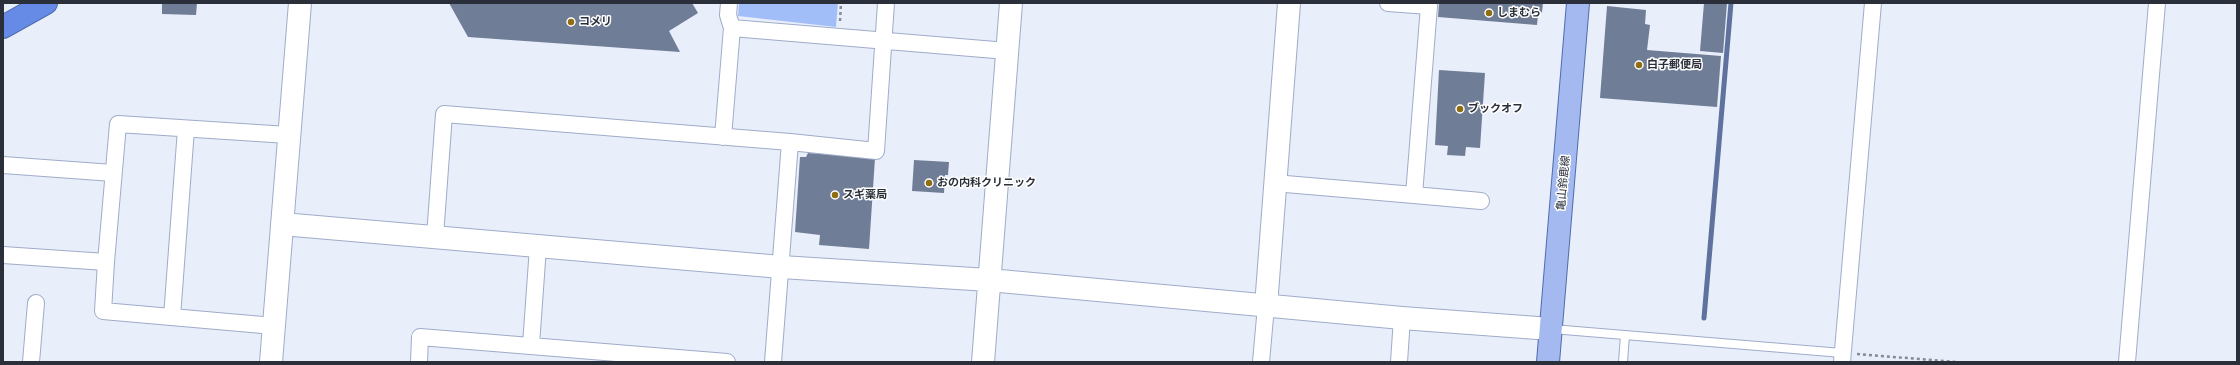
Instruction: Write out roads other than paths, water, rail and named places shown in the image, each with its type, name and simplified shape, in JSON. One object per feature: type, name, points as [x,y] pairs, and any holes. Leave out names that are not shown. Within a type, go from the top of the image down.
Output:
[{"type":"highway","points":[[3,27],[46,3]]},
{"type":"main road","name":"亀山鈴鹿線","points":[[1548,362],[1578,3]]},
{"type":"street","points":[[271,362],[288,135],[300,3]]},
{"type":"street","points":[[723,137],[732,28],[728,15],[729,3]]},
{"type":"street","points":[[435,236],[444,114],[790,142],[876,151],[886,3]]},
{"type":"street","points":[[983,362],[1011,3]]},
{"type":"street","points":[[1261,362],[1289,3]]},
{"type":"street","points":[[1388,3],[1429,6],[1414,195]]},
{"type":"street","points":[[1842,357],[1873,3]]},
{"type":"street","points":[[2127,362],[2157,3]]},
{"type":"street","points":[[732,28],[883,42],[1007,51]]},
{"type":"street","points":[[274,326],[103,311],[106,262],[118,124],[288,135]]},
{"type":"street","points":[[172,317],[186,129]]},
{"type":"street","points":[[773,362],[790,142]]},
{"type":"street","points":[[3,166],[113,173]]},
{"type":"street","points":[[1274,183],[1481,201]]},
{"type":"street","points":[[282,224],[781,267],[989,280],[1402,318],[1551,329]]},
{"type":"street","points":[[531,345],[538,247]]},
{"type":"street","points":[[3,255],[106,262]]},
{"type":"street","points":[[31,362],[36,303]]},
{"type":"street","points":[[1399,362],[1402,318]]},
{"type":"street","points":[[419,362],[420,337],[727,362]]},
{"type":"lane","points":[[1551,329],[1842,357]]},
{"type":"lane","points":[[1623,362],[1625,335]]},
{"type":"waterway","points":[[1704,318],[1731,3]]},
{"type":"place","name":"しまむら","points":[[1489,13]]},
{"type":"place","name":"コメリ","points":[[571,22]]},
{"type":"place","name":"白子郵便局","points":[[1639,65]]},
{"type":"place","name":"ブックオフ","points":[[1460,109]]},
{"type":"place","name":"おの内科クリニック","points":[[929,183]]},
{"type":"place","name":"スギ薬局","points":[[835,195]]}]
